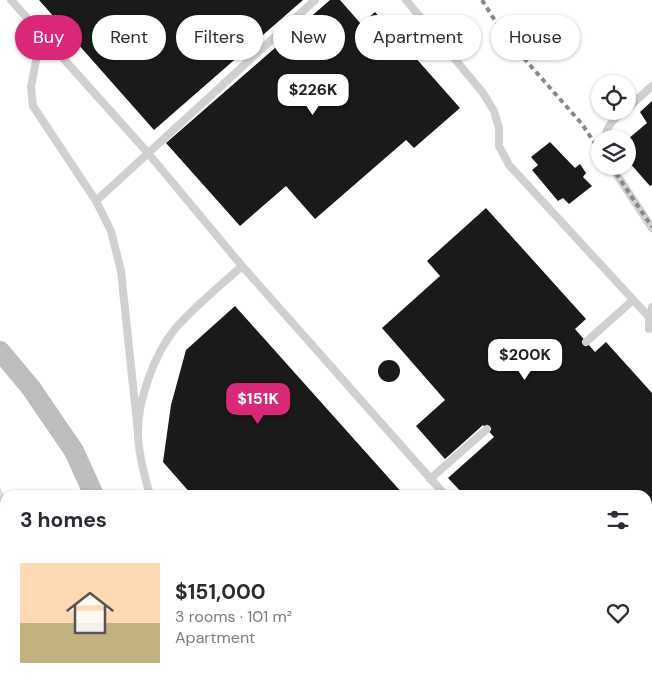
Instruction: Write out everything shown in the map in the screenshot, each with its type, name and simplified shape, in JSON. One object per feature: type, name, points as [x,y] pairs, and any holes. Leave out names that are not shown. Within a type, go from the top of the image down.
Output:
[{"type":"main road","points":[[0,351],[31,388],[74,450],[92,490]]},
{"type":"lane","points":[[11,0],[24,15]]},
{"type":"lane","points":[[96,201],[315,0]]},
{"type":"lane","points":[[406,0],[487,99],[496,120],[499,146],[509,165],[632,301],[649,317],[650,331]]},
{"type":"lane","points":[[36,60],[31,87],[33,106],[96,201],[111,231],[121,271],[140,457],[149,490]]},
{"type":"lane","points":[[64,60],[148,153],[242,266],[441,490]]},
{"type":"lane","points":[[636,101],[652,86]]},
{"type":"lane","points":[[616,175],[652,228]]},
{"type":"lane","points":[[138,433],[147,383],[153,365],[162,349],[174,330],[197,306],[242,266]]},
{"type":"lane","points":[[586,342],[632,301]]},
{"type":"lane","points":[[650,331],[652,307]]},
{"type":"lane","points":[[430,478],[487,429]]},
{"type":"building","points":[[39,0],[303,0],[286,15],[273,15],[273,26],[263,35],[263,15],[176,15],[176,60],[234,60],[154,130],[92,60],[166,60],[166,15],[92,15],[92,60],[82,49],[82,15],[52,15]]},
{"type":"building","points":[[330,0],[340,0],[355,17],[355,60],[418,60],[460,108],[414,148],[406,140],[315,219],[286,186],[240,226],[166,143],[273,50],[273,60],[345,60],[345,15],[313,15]]},
{"type":"building","points":[[652,101],[652,185],[650,186],[636,170],[636,132],[647,123],[640,112]]},
{"type":"building","points":[[550,142],[575,168],[580,164],[586,173],[583,177],[592,186],[569,204],[563,198],[558,201],[532,170],[538,165],[531,157]]},
{"type":"building","points":[[486,208],[586,319],[575,329],[595,352],[606,342],[652,393],[652,490],[459,490],[448,478],[494,437],[483,425],[445,459],[416,426],[445,400],[382,328],[440,276],[427,261]]},
{"type":"building","points":[[235,306],[400,490],[188,490],[163,462],[171,405],[186,350]]},
{"type":"building","points":[[385,360],[393,360],[400,367],[400,375],[393,382],[385,382],[378,375],[378,367]]},
{"type":"railway","points":[[482,0],[506,38],[582,124],[591,138]]},
{"type":"railway","points":[[617,175],[652,227]]}]
